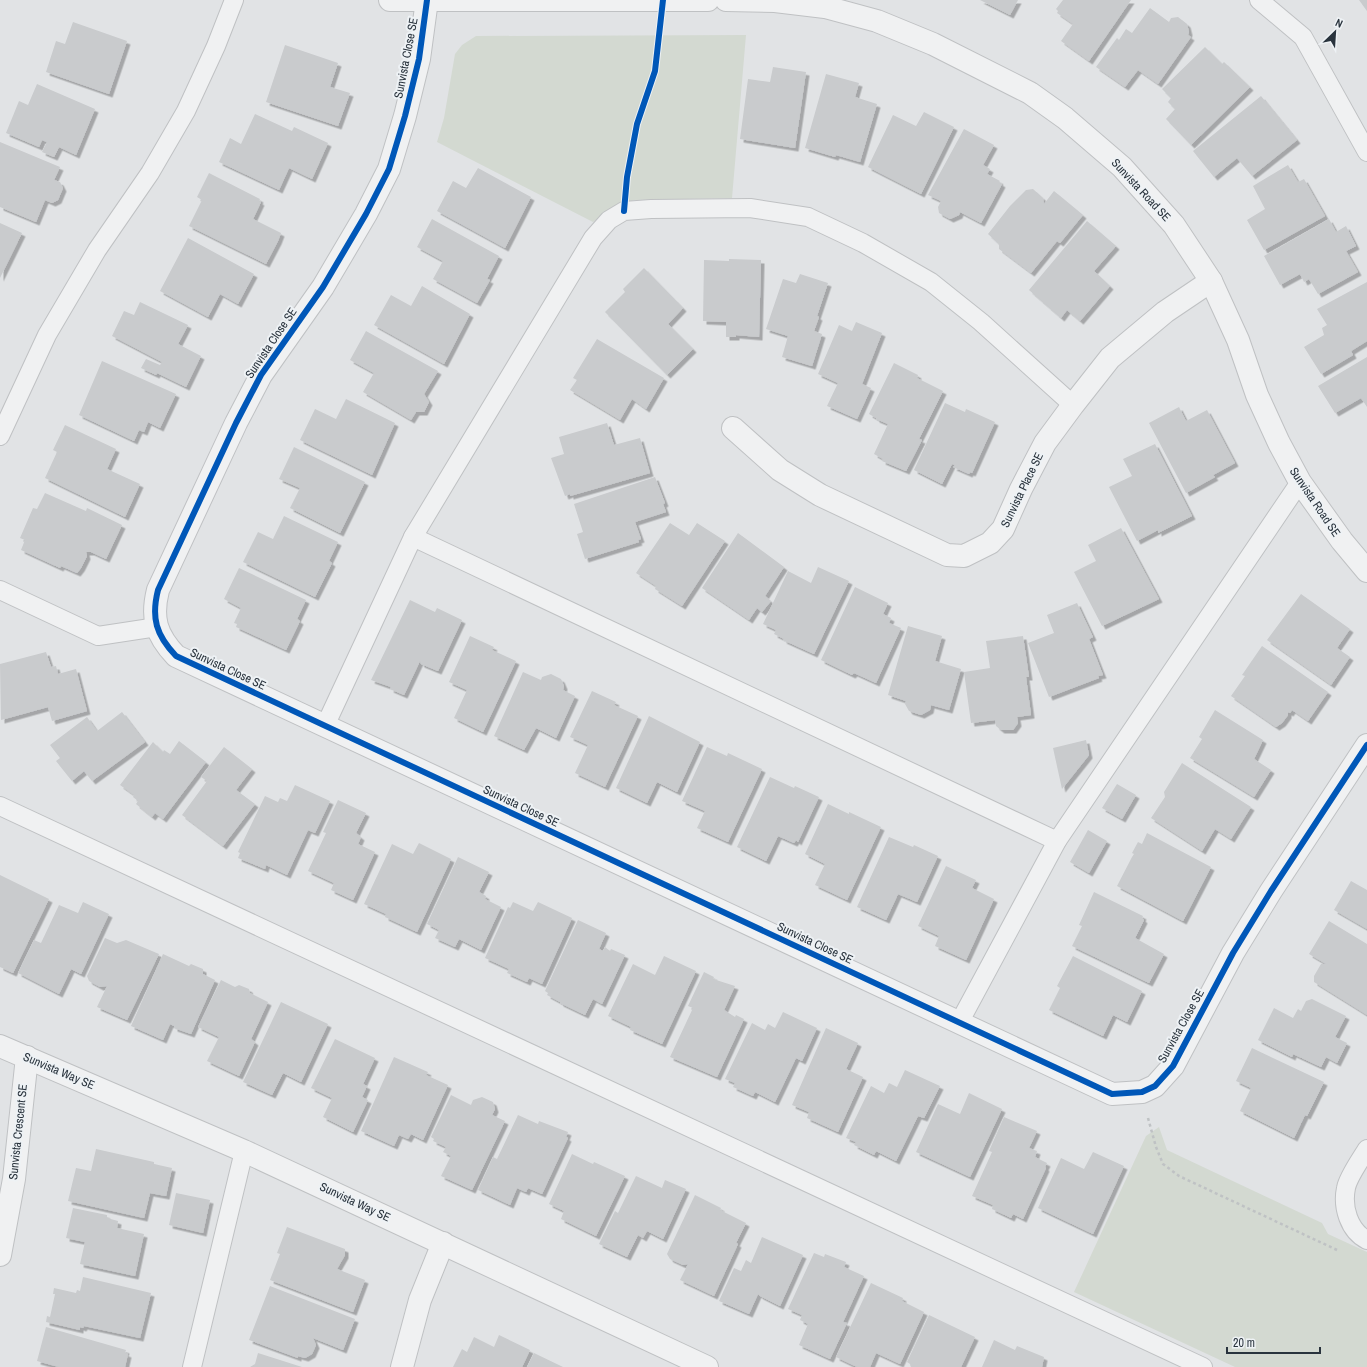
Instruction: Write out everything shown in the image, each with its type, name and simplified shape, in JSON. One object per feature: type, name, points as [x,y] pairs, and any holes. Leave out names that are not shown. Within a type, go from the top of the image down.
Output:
[{"type":"street","points":[[390,0],[708,0]]},
{"type":"street","name":"Sunvista Close SE","points":[[428,0],[419,59],[405,116],[389,169],[366,214],[324,287],[261,375],[236,423],[158,590],[154,606],[157,627],[165,645],[176,656],[1112,1094],[1142,1092],[1155,1086],[1173,1066],[1233,953],[1270,891],[1367,745]]},
{"type":"street","name":"Sunvista Road SE","points":[[726,0],[775,1],[825,7],[877,21],[933,44],[1030,93],[1065,118],[1122,166],[1174,225],[1212,280],[1238,340],[1260,402],[1279,443],[1300,482],[1342,541],[1367,571]]},
{"type":"street","name":"Sunvista Place SE","points":[[733,428],[780,470],[820,495],[947,555],[964,556],[990,543],[1003,529],[1021,489],[1045,443],[1072,405],[1110,358],[1165,312],[1212,280]]},
{"type":"street","name":"Sunvista Way SE","points":[[0,1046],[27,1056],[244,1151],[707,1367]]},
{"type":"street","name":"Sunvista Crescent SE","points":[[0,1255],[14,1179],[27,1056]]},
{"type":"street","points":[[402,1367],[420,1300],[443,1243]]},
{"type":"lane","points":[[0,436],[47,335],[97,250],[150,173],[186,111],[216,46],[234,0]]},
{"type":"lane","points":[[1259,0],[1303,38],[1367,152]]},
{"type":"lane","points":[[324,726],[413,537],[593,238],[609,220],[624,211],[651,209],[750,208],[808,217],[864,243],[931,282],[981,322],[1072,405]]},
{"type":"lane","points":[[959,1023],[1057,840],[1300,482]]},
{"type":"lane","points":[[413,537],[1057,840]]},
{"type":"lane","points":[[0,590],[98,636],[157,627]]},
{"type":"lane","points":[[0,806],[1202,1367]]},
{"type":"lane","points":[[1367,1148],[1346,1187],[1347,1218],[1361,1237],[1367,1240]]},
{"type":"lane","points":[[192,1367],[244,1151]]},
{"type":"path","points":[[1142,1092],[1150,1128],[1163,1164],[1179,1176],[1338,1251]]},
{"type":"shaded area","points":[[746,35],[732,198],[634,200],[613,209],[593,222],[437,142],[444,118],[455,54],[462,45],[476,36]]},
{"type":"shaded area","points":[[1159,1127],[1167,1150],[1322,1223],[1328,1234],[1367,1252],[1367,1367],[1235,1367],[1074,1292],[1146,1136]]},
{"type":"building","points":[[980,0],[1018,0],[1010,15]]},
{"type":"building","points":[[1063,0],[1131,0],[1089,61],[1061,41],[1073,24],[1057,13],[1058,11],[1056,9]]},
{"type":"building","points":[[1359,0],[1367,0],[1367,11]]},
{"type":"building","points":[[1150,8],[1169,22],[1171,18],[1178,17],[1187,24],[1189,32],[1188,35],[1191,37],[1158,84],[1138,70],[1125,87],[1096,67],[1117,38],[1119,40],[1126,29],[1132,33]]},
{"type":"building","points":[[73,22],[127,41],[109,94],[46,72],[56,41],[65,44]]},
{"type":"building","points":[[285,45],[338,63],[330,87],[350,93],[338,126],[266,102]]},
{"type":"building","points":[[1205,47],[1222,64],[1224,62],[1250,87],[1191,145],[1166,119],[1175,109],[1168,102],[1171,98],[1162,89]]},
{"type":"building","points":[[773,67],[806,72],[795,148],[740,139],[748,79],[770,82]]},
{"type":"building","points":[[826,74],[859,83],[855,97],[877,104],[860,162],[836,155],[835,157],[805,148]]},
{"type":"building","points":[[37,84],[95,109],[76,155],[59,147],[54,157],[42,152],[47,142],[42,140],[39,147],[6,133],[19,101],[28,105]]},
{"type":"building","points":[[1261,96],[1297,140],[1252,176],[1237,158],[1214,177],[1193,151]]},
{"type":"building","points":[[924,112],[954,127],[921,194],[868,167],[893,115],[916,126]]},
{"type":"building","points":[[255,114],[292,131],[294,127],[328,143],[312,179],[289,168],[279,190],[219,162],[230,138],[241,144]]},
{"type":"building","points":[[964,129],[994,145],[983,165],[990,169],[987,174],[1000,181],[999,182],[1002,184],[981,223],[960,212],[959,215],[950,219],[939,213],[938,207],[941,201],[928,195]]},
{"type":"building","points":[[0,142],[60,167],[54,180],[60,182],[63,188],[58,200],[52,203],[45,200],[36,222],[0,207]]},
{"type":"building","points":[[1288,165],[1298,182],[1304,179],[1325,216],[1264,250],[1247,220],[1265,209],[1253,186]]},
{"type":"building","points":[[478,168],[531,197],[505,248],[437,211],[453,181],[466,188]]},
{"type":"building","points":[[209,173],[260,199],[259,201],[261,202],[253,219],[281,233],[266,264],[189,226],[202,200],[197,197]]},
{"type":"building","points":[[1033,189],[1043,198],[1044,204],[1054,191],[1083,215],[1060,243],[1057,241],[1031,273],[999,249],[999,244],[988,234],[1010,206],[1026,190]]},
{"type":"building","points":[[432,219],[499,256],[487,279],[490,280],[477,303],[433,279],[443,261],[417,247]]},
{"type":"building","points":[[1329,219],[1336,232],[1346,226],[1356,246],[1346,251],[1358,272],[1318,294],[1309,279],[1304,282],[1300,274],[1280,285],[1264,256]]},
{"type":"building","points":[[1087,221],[1116,246],[1094,271],[1110,286],[1080,321],[1067,310],[1061,318],[1029,290]]},
{"type":"building","points":[[0,223],[22,233],[0,278]]},
{"type":"building","points":[[188,238],[254,274],[238,304],[220,294],[208,317],[160,291]]},
{"type":"building","points":[[729,259],[761,260],[759,337],[736,335],[736,337],[726,337],[726,322],[703,321],[704,260],[729,261]]},
{"type":"building","points":[[644,268],[683,308],[668,324],[693,349],[667,375],[605,312],[625,292],[623,289]]},
{"type":"building","points":[[800,274],[828,283],[817,316],[819,317],[814,331],[822,334],[812,366],[782,357],[788,336],[766,329],[783,279],[796,283]]},
{"type":"building","points":[[1367,282],[1367,341],[1351,351],[1353,355],[1321,374],[1304,347],[1324,335],[1322,328],[1327,325],[1317,309]]},
{"type":"building","points":[[422,286],[470,314],[444,364],[374,325],[391,295],[411,306]]},
{"type":"building","points":[[140,302],[188,325],[178,344],[201,356],[186,387],[157,373],[156,375],[141,368],[146,359],[160,365],[162,362],[112,336],[124,311],[134,315]]},
{"type":"building","points":[[856,322],[882,333],[862,384],[871,388],[857,419],[827,406],[838,383],[818,374],[839,325],[852,331]]},
{"type":"building","points":[[366,331],[438,371],[424,394],[429,402],[424,412],[416,412],[411,420],[363,392],[374,373],[350,360]]},
{"type":"building","points":[[597,339],[664,378],[646,409],[632,399],[620,420],[570,390],[577,380],[573,378]]},
{"type":"building","points":[[1367,357],[1367,407],[1361,398],[1335,413],[1318,386]]},
{"type":"building","points":[[102,361],[176,394],[160,428],[148,422],[144,432],[139,430],[134,441],[79,415]]},
{"type":"building","points":[[894,363],[918,375],[917,378],[943,391],[919,439],[922,440],[906,471],[882,461],[883,459],[874,454],[888,424],[869,414]]},
{"type":"building","points":[[346,399],[395,423],[372,475],[300,440],[315,409],[336,419]]},
{"type":"building","points":[[945,403],[965,412],[966,409],[995,422],[972,473],[970,472],[969,474],[953,467],[955,465],[952,464],[942,484],[914,470]]},
{"type":"building","points":[[1179,407],[1186,421],[1207,410],[1235,463],[1213,475],[1215,477],[1186,493],[1149,423]]},
{"type":"building","points":[[607,423],[614,445],[640,438],[650,473],[570,496],[570,494],[565,496],[551,458],[564,454],[559,437]]},
{"type":"building","points":[[65,425],[116,449],[107,469],[140,484],[125,517],[45,478],[57,452],[53,450]]},
{"type":"building","points":[[1155,444],[1192,516],[1158,533],[1158,530],[1137,541],[1109,487],[1132,476],[1123,459]]},
{"type":"building","points":[[294,447],[365,482],[340,533],[290,508],[300,488],[279,479]]},
{"type":"building","points":[[655,477],[665,503],[663,504],[666,512],[635,522],[641,539],[638,540],[639,542],[585,559],[577,534],[583,532],[574,504]]},
{"type":"building","points":[[45,493],[86,511],[87,508],[122,525],[106,559],[91,552],[86,552],[87,556],[77,573],[61,566],[60,568],[21,550],[25,540],[20,538],[33,508],[37,509]]},
{"type":"building","points":[[284,516],[338,542],[329,561],[332,563],[315,597],[243,562],[258,532],[273,539]]},
{"type":"building","points":[[670,523],[689,535],[697,523],[725,541],[682,606],[655,589],[656,586],[636,573]]},
{"type":"building","points":[[1121,528],[1159,599],[1102,626],[1074,572],[1096,561],[1088,545]]},
{"type":"building","points":[[738,533],[784,567],[765,596],[771,601],[762,612],[757,608],[749,620],[702,588]]},
{"type":"building","points":[[818,567],[849,581],[814,654],[783,640],[784,639],[774,634],[776,630],[763,624],[788,571],[811,583]]},
{"type":"building","points":[[239,568],[306,600],[297,619],[300,621],[286,650],[236,627],[237,624],[234,623],[241,608],[224,599]]},
{"type":"building","points":[[855,587],[888,603],[883,614],[891,618],[889,623],[901,628],[876,683],[854,673],[852,675],[821,660]]},
{"type":"building","points":[[1301,594],[1350,629],[1337,648],[1350,657],[1331,685],[1267,640]]},
{"type":"building","points":[[410,600],[435,612],[437,608],[462,620],[438,671],[421,664],[420,661],[404,695],[390,689],[391,687],[371,680]]},
{"type":"building","points":[[1077,603],[1093,637],[1089,639],[1103,675],[1098,676],[1099,678],[1049,697],[1028,643],[1054,633],[1047,615]]},
{"type":"building","points":[[908,626],[942,636],[935,661],[961,669],[949,710],[931,705],[930,710],[921,715],[909,711],[905,704],[906,701],[888,695]]},
{"type":"building","points":[[470,636],[494,647],[492,650],[516,661],[483,732],[454,718],[467,690],[449,682]]},
{"type":"building","points":[[1023,636],[1029,677],[1026,677],[1031,715],[1017,717],[1018,723],[1013,730],[1001,730],[996,726],[995,720],[971,723],[964,672],[990,668],[986,641]]},
{"type":"building","points":[[1262,646],[1328,692],[1308,721],[1292,710],[1290,713],[1288,712],[1288,715],[1282,723],[1276,727],[1231,696],[1245,676],[1242,675]]},
{"type":"building","points":[[46,652],[51,667],[56,666],[58,674],[76,669],[87,711],[52,721],[48,707],[1,720],[0,664]]},
{"type":"building","points":[[523,672],[541,680],[542,677],[551,674],[561,679],[564,686],[563,690],[575,696],[556,738],[536,728],[524,750],[494,736]]},
{"type":"building","points":[[592,691],[616,702],[614,705],[638,716],[605,787],[575,773],[588,745],[570,737]]},
{"type":"building","points":[[1215,710],[1263,740],[1254,759],[1271,770],[1254,797],[1190,758],[1202,739],[1199,737]]},
{"type":"building","points":[[122,712],[145,742],[92,781],[84,771],[72,781],[56,761],[60,758],[50,745],[87,717],[97,731]]},
{"type":"building","points":[[649,716],[700,742],[677,792],[657,782],[647,803],[616,788]]},
{"type":"building","points":[[1086,740],[1089,755],[1062,789],[1053,748]]},
{"type":"building","points":[[179,741],[206,762],[163,819],[155,813],[152,817],[136,804],[138,801],[133,797],[134,795],[120,785],[153,742],[163,752],[164,750],[170,754]]},
{"type":"building","points":[[224,747],[252,769],[236,790],[255,804],[223,846],[182,815],[207,781],[201,777]]},
{"type":"building","points":[[707,747],[727,756],[728,753],[762,769],[728,842],[697,828],[705,811],[682,801]]},
{"type":"building","points":[[1182,763],[1251,807],[1231,839],[1215,829],[1202,851],[1151,818],[1165,797],[1164,792]]},
{"type":"building","points":[[770,777],[819,797],[798,842],[796,840],[794,843],[778,836],[766,861],[737,847]]},
{"type":"building","points":[[1117,784],[1136,795],[1122,819],[1102,808]]},
{"type":"building","points":[[295,785],[330,801],[315,833],[308,830],[287,875],[266,865],[265,869],[238,858],[240,853],[238,852],[265,796],[278,802],[280,798],[287,801]]},
{"type":"building","points":[[338,800],[366,813],[356,833],[361,837],[358,844],[375,852],[353,900],[331,890],[334,883],[308,871],[326,833],[323,832]]},
{"type":"building","points":[[828,804],[881,827],[847,900],[815,885],[825,864],[805,854]]},
{"type":"building","points":[[1088,830],[1107,841],[1089,873],[1070,862]]},
{"type":"building","points":[[1147,833],[1211,867],[1183,921],[1117,886],[1134,854],[1132,853],[1138,842],[1142,844]]},
{"type":"building","points":[[889,837],[913,847],[914,845],[938,856],[917,902],[898,894],[886,920],[857,907]]},
{"type":"building","points":[[419,843],[451,859],[417,932],[385,917],[386,914],[364,904],[392,844],[413,854]]},
{"type":"building","points":[[458,857],[489,872],[479,892],[486,896],[485,899],[501,907],[481,950],[459,939],[455,947],[435,938],[439,930],[427,924]]},
{"type":"building","points":[[946,866],[976,880],[972,888],[994,899],[966,960],[935,946],[939,936],[918,926]]},
{"type":"building","points":[[0,875],[49,899],[13,973],[0,967]]},
{"type":"building","points":[[1351,881],[1367,890],[1367,929],[1334,910]]},
{"type":"building","points":[[1094,892],[1143,916],[1142,918],[1144,920],[1135,938],[1164,954],[1149,983],[1072,946],[1082,926],[1079,925]]},
{"type":"building","points":[[83,902],[109,914],[81,974],[71,969],[59,994],[18,973],[34,940],[41,943],[59,905],[78,913]]},
{"type":"building","points":[[513,902],[533,911],[538,902],[572,918],[542,984],[529,978],[527,982],[507,973],[509,969],[485,958],[508,907],[510,908]]},
{"type":"building","points":[[578,920],[606,933],[599,949],[603,951],[605,947],[610,951],[611,949],[625,955],[602,1004],[593,999],[585,1015],[560,1003],[547,995],[548,993],[545,991]]},
{"type":"building","points":[[1329,921],[1367,944],[1367,1015],[1314,982],[1314,976],[1321,964],[1326,964],[1309,954]]},
{"type":"building","points":[[105,938],[117,943],[126,940],[159,954],[127,1020],[97,1007],[107,986],[100,987],[89,981],[87,976]]},
{"type":"building","points":[[163,954],[189,966],[191,964],[203,969],[203,974],[215,980],[191,1034],[174,1028],[174,1026],[170,1024],[163,1040],[131,1026]]},
{"type":"building","points":[[664,956],[696,971],[662,1044],[630,1030],[631,1027],[608,1016],[633,964],[655,975]]},
{"type":"building","points":[[1073,956],[1142,991],[1127,1022],[1113,1015],[1103,1036],[1049,1010],[1060,988],[1057,986]]},
{"type":"building","points":[[704,972],[714,977],[713,979],[735,986],[724,1010],[735,1017],[736,1015],[744,1019],[717,1077],[670,1057],[693,1008],[688,1006]]},
{"type":"building","points":[[221,980],[235,987],[239,985],[249,989],[250,993],[268,1002],[251,1039],[255,1042],[239,1076],[207,1061],[219,1037],[198,1027]]},
{"type":"building","points":[[1312,999],[1346,1016],[1335,1037],[1347,1043],[1337,1063],[1326,1057],[1321,1067],[1293,1054],[1292,1057],[1258,1040],[1274,1008],[1293,1018],[1298,1009],[1301,1011],[1306,1001]]},
{"type":"building","points":[[281,1002],[328,1024],[301,1082],[283,1073],[272,1095],[243,1082]]},
{"type":"building","points":[[783,1012],[817,1028],[802,1061],[796,1058],[775,1102],[755,1092],[753,1096],[733,1087],[735,1083],[725,1079],[752,1023],[765,1030],[768,1024],[775,1028]]},
{"type":"building","points":[[826,1028],[858,1043],[846,1069],[863,1077],[838,1132],[807,1118],[809,1112],[792,1105]]},
{"type":"building","points":[[335,1039],[375,1058],[363,1084],[367,1086],[362,1097],[368,1100],[353,1132],[323,1117],[332,1098],[311,1088]]},
{"type":"building","points":[[1252,1048],[1324,1082],[1294,1138],[1240,1111],[1251,1088],[1236,1081]]},
{"type":"building","points":[[394,1057],[428,1072],[426,1075],[448,1085],[423,1140],[411,1134],[408,1139],[399,1135],[394,1146],[361,1131]]},
{"type":"building","points":[[905,1070],[940,1086],[924,1118],[918,1116],[896,1161],[876,1151],[874,1155],[854,1145],[856,1142],[846,1138],[871,1086],[884,1093],[889,1083],[897,1087]]},
{"type":"building","points":[[969,1093],[1002,1109],[970,1177],[916,1152],[938,1104],[960,1114]]},
{"type":"building","points":[[451,1095],[471,1105],[473,1100],[482,1097],[493,1102],[495,1109],[492,1115],[505,1121],[472,1190],[441,1176],[451,1156],[443,1152],[446,1147],[433,1141],[434,1139],[431,1137]]},
{"type":"building","points":[[518,1115],[538,1124],[539,1121],[568,1132],[566,1137],[568,1138],[542,1194],[528,1188],[526,1192],[517,1188],[510,1205],[478,1190],[493,1157],[497,1159]]},
{"type":"building","points":[[1004,1117],[1037,1131],[1029,1148],[1037,1151],[1035,1157],[1047,1163],[1023,1219],[1013,1214],[1011,1218],[992,1209],[993,1205],[972,1196],[992,1152],[989,1151]]},
{"type":"building","points":[[96,1149],[154,1162],[154,1164],[172,1168],[166,1196],[150,1193],[144,1218],[68,1201],[76,1168],[91,1171]]},
{"type":"building","points":[[1093,1152],[1124,1166],[1093,1234],[1038,1208],[1061,1158],[1084,1169]]},
{"type":"building","points":[[572,1154],[625,1176],[596,1236],[561,1219],[564,1211],[549,1204]]},
{"type":"building","points":[[636,1176],[662,1188],[665,1180],[686,1189],[663,1239],[647,1231],[643,1238],[638,1235],[627,1257],[599,1244],[615,1211],[618,1213]]},
{"type":"building","points":[[176,1193],[210,1200],[203,1233],[169,1225]]},
{"type":"building","points":[[695,1195],[746,1223],[714,1296],[680,1280],[688,1264],[683,1265],[670,1259],[667,1254]]},
{"type":"building","points":[[73,1208],[107,1215],[107,1218],[118,1221],[117,1228],[144,1234],[135,1276],[80,1264],[85,1242],[66,1238]]},
{"type":"building","points":[[287,1227],[345,1249],[345,1255],[337,1269],[365,1280],[353,1312],[270,1280],[280,1254],[277,1253]]},
{"type":"building","points":[[762,1237],[803,1255],[780,1306],[758,1294],[749,1314],[719,1301],[734,1268],[741,1271],[746,1260],[751,1263]]},
{"type":"building","points":[[814,1253],[824,1257],[825,1254],[846,1262],[844,1267],[864,1276],[843,1322],[847,1323],[830,1359],[799,1345],[808,1324],[800,1320],[802,1315],[788,1309]]},
{"type":"building","points":[[83,1277],[151,1293],[140,1338],[84,1326],[83,1328],[80,1327],[80,1330],[46,1322],[47,1316],[50,1317],[55,1294],[53,1294],[54,1288],[76,1293],[77,1290],[80,1291]]},
{"type":"building","points":[[871,1283],[903,1298],[902,1301],[924,1312],[900,1364],[876,1353],[870,1367],[857,1367],[836,1357]]},
{"type":"building","points":[[270,1286],[355,1319],[343,1350],[313,1338],[316,1345],[312,1354],[305,1358],[298,1356],[298,1358],[249,1340]]},
{"type":"building","points":[[929,1315],[975,1337],[961,1367],[911,1367],[907,1362]]},
{"type":"building","points":[[46,1327],[126,1350],[125,1353],[128,1354],[125,1367],[59,1367],[37,1361]]},
{"type":"building","points":[[499,1335],[530,1350],[522,1367],[453,1367],[462,1349],[467,1352],[474,1337],[494,1347]]},
{"type":"building","points":[[994,1340],[1015,1350],[1017,1346],[1044,1357],[1042,1367],[982,1367]]},
{"type":"building","points":[[258,1353],[302,1367],[250,1367],[255,1364]]},
{"type":"building","points":[[534,1353],[563,1367],[527,1367]]},
{"type":"cycle path","points":[[427,0],[419,59],[405,116],[389,169],[366,214],[323,287],[261,375],[236,423],[158,590],[155,609],[157,626],[164,641],[176,656],[1112,1094],[1142,1092],[1155,1086],[1173,1066],[1233,953],[1271,891],[1367,745]]},
{"type":"cycle path","points":[[624,211],[627,177],[637,124],[655,71],[663,0]]}]
